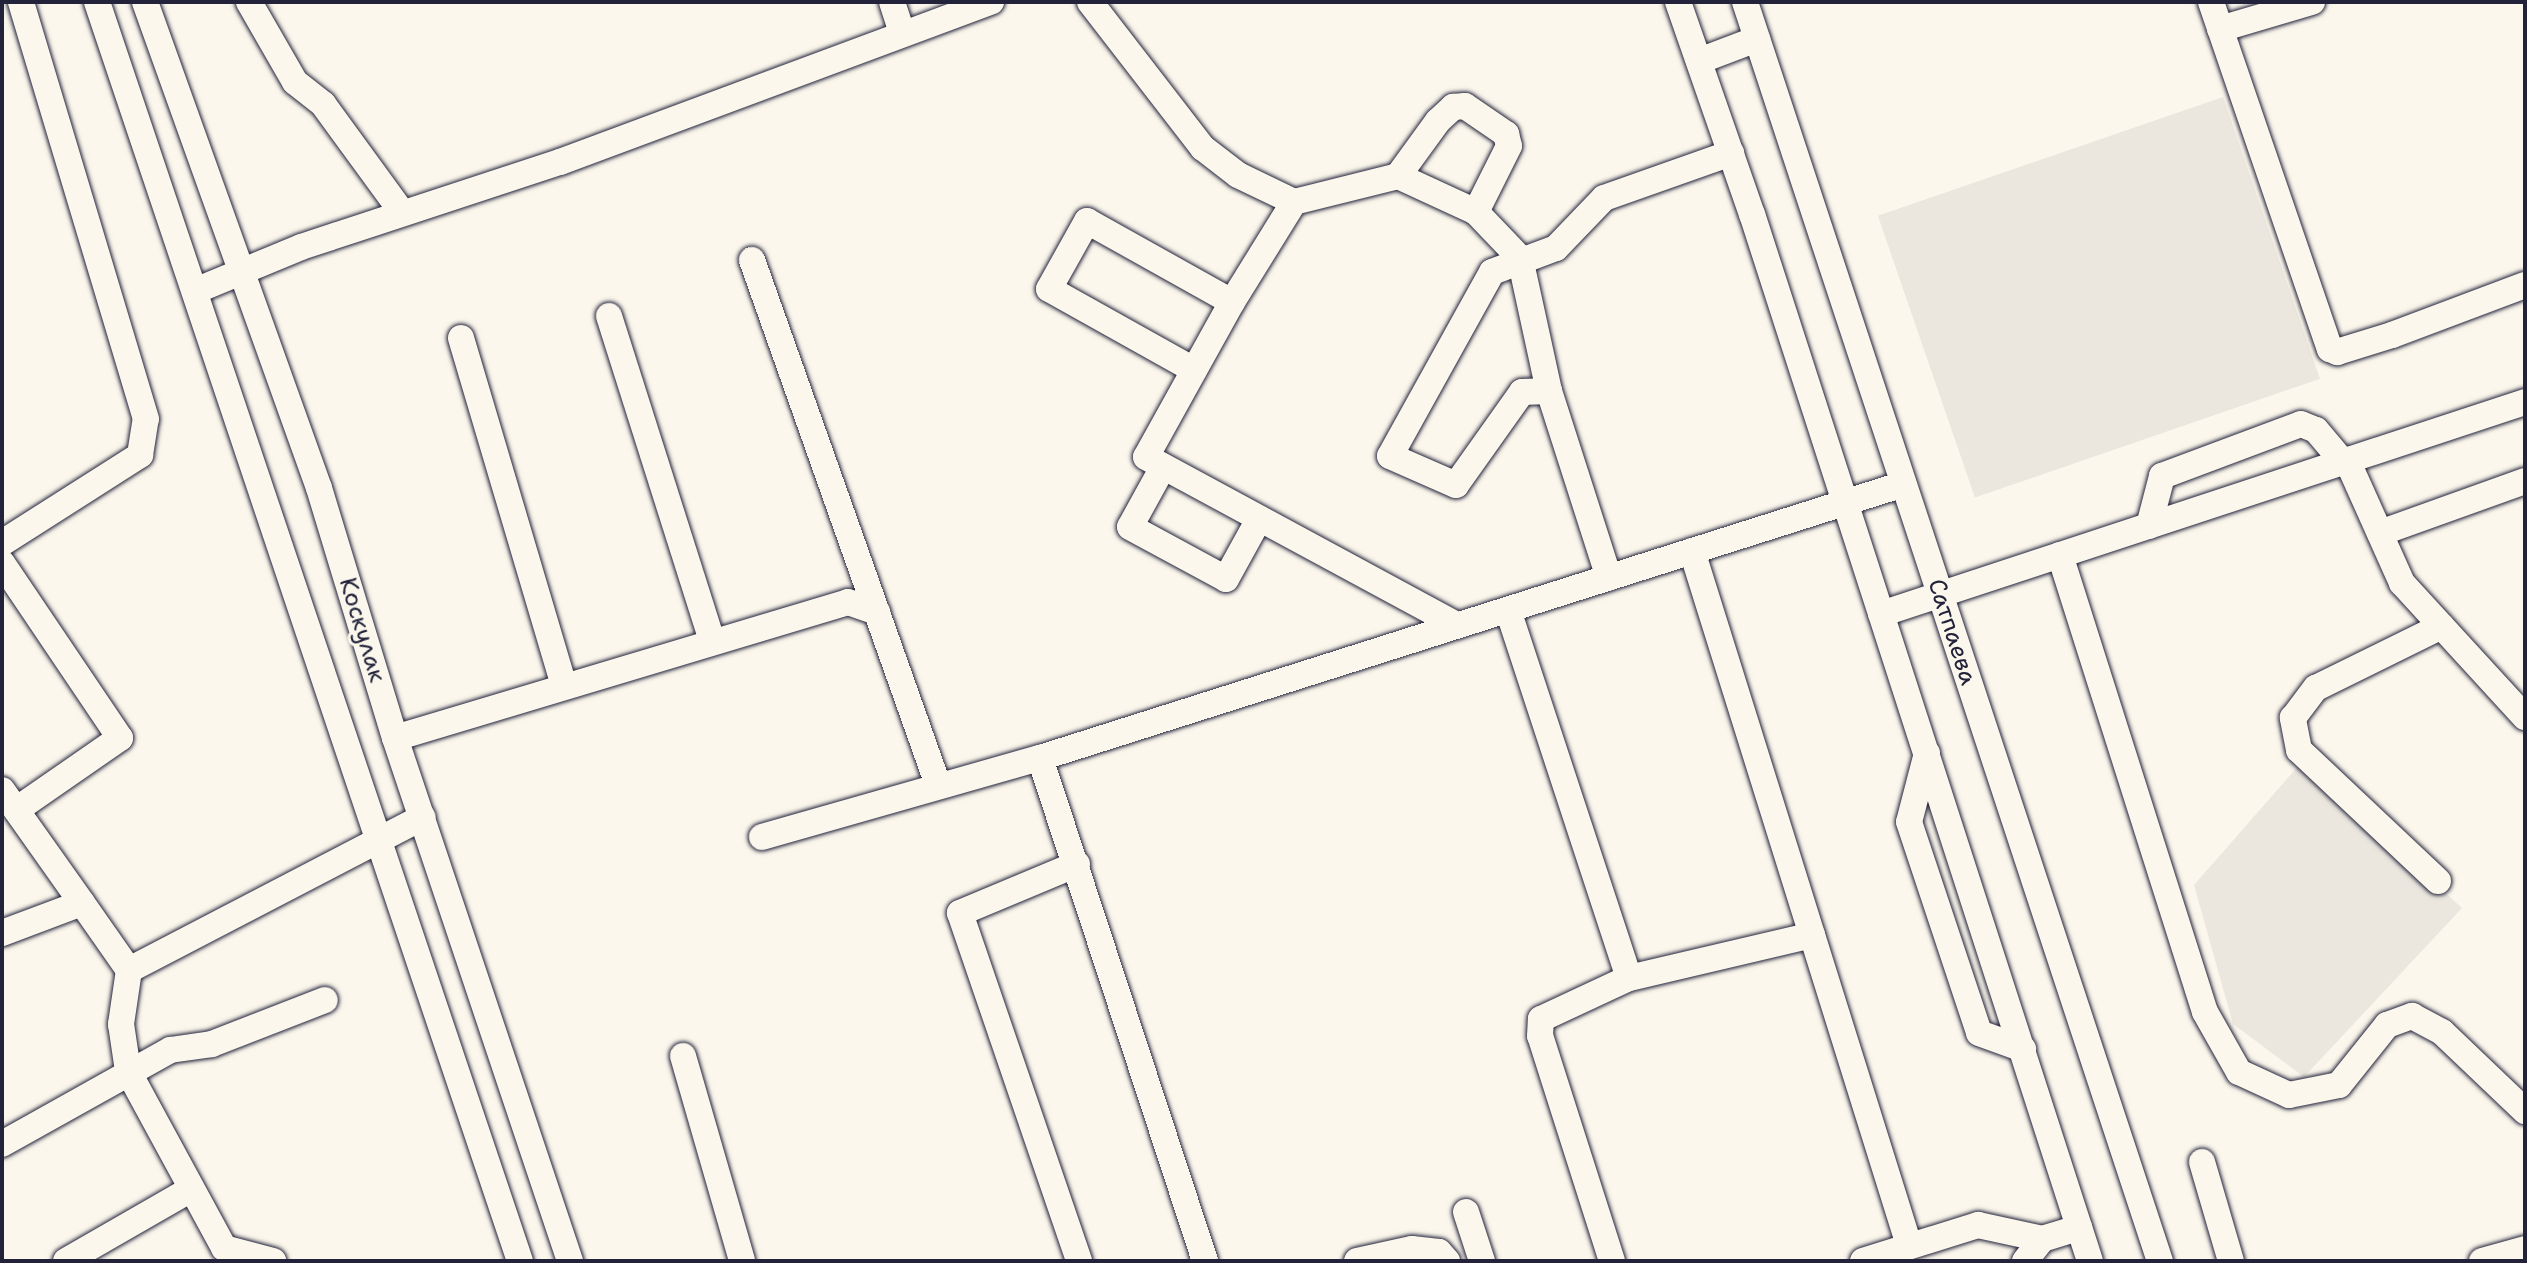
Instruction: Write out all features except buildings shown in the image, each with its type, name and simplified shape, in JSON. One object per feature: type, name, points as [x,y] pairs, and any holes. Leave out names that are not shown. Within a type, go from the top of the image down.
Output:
[{"type":"street","points":[[2,543],[140,455],[146,419],[21,2]]},
{"type":"street","points":[[97,2],[520,1261]]},
{"type":"street","name":"Коскулак","points":[[145,2],[319,488],[395,738],[575,1259]]},
{"type":"street","points":[[249,2],[295,82],[323,104],[401,211]]},
{"type":"street","points":[[892,2],[902,33]]},
{"type":"street","points":[[195,291],[242,270],[401,211],[560,162],[991,2]]},
{"type":"street","points":[[1090,2],[1203,148],[1238,175],[1294,202],[1398,176],[1476,212],[1520,258],[1549,391],[1609,578]]},
{"type":"street","points":[[1678,2],[1731,153],[2090,1261]]},
{"type":"street","name":"Сатпаева","points":[[1745,2],[2160,1261]]},
{"type":"street","points":[[2211,2],[2330,349],[2337,352],[2392,335],[2525,285]]},
{"type":"street","points":[[2220,29],[2312,2]]},
{"type":"street","points":[[1699,61],[1757,39]]},
{"type":"street","points":[[1398,176],[1438,121],[1453,107],[1465,106],[1506,134],[1509,146],[1476,212]]},
{"type":"street","points":[[1549,391],[1522,392],[1456,485],[1390,456],[1492,272],[1520,258],[1556,248],[1604,198],[1731,153]]},
{"type":"street","points":[[1294,202],[1232,302],[1146,457],[1457,625]]},
{"type":"street","points":[[1194,370],[1049,289],[1087,221],[1232,302]]},
{"type":"street","points":[[752,260],[938,785]]},
{"type":"street","points":[[609,316],[712,640]]},
{"type":"street","points":[[461,338],[564,685]]},
{"type":"street","points":[[1881,614],[2525,402]]},
{"type":"street","points":[[2149,526],[2162,476],[2301,424],[2316,430],[2345,461],[2402,583],[2525,717]]},
{"type":"street","points":[[1163,467],[1130,527],[1157,542],[1226,579],[1259,519]]},
{"type":"street","points":[[2380,533],[2525,481]]},
{"type":"street","points":[[762,837],[1040,758],[1904,484]]},
{"type":"street","points":[[1692,551],[1909,1245]]},
{"type":"street","points":[[2060,555],[2205,1012],[2239,1072],[2289,1095],[2339,1085],[2387,1025],[2412,1016],[2442,1032],[2525,1111]]},
{"type":"street","points":[[2,563],[120,738],[9,800],[129,970],[121,1024],[128,1071],[224,1248],[273,1261]]},
{"type":"street","points":[[395,738],[712,640],[848,602],[877,612]]},
{"type":"street","points":[[1508,610],[1629,978]]},
{"type":"street","points":[[2438,881],[2299,750],[2293,718],[2316,688],[2442,626]]},
{"type":"street","points":[[1927,753],[1909,822],[1979,1033],[2023,1049]]},
{"type":"street","points":[[1040,758],[1205,1261]]},
{"type":"street","points":[[129,970],[423,817]]},
{"type":"street","points":[[1077,864],[960,913],[1079,1261]]},
{"type":"street","points":[[2,933],[82,903]]},
{"type":"street","points":[[1612,1261],[1540,1036],[1541,1019],[1629,978],[1812,935]]},
{"type":"street","points":[[2,1144],[170,1050],[212,1044],[325,1000]]},
{"type":"street","points":[[683,1056],[742,1261]]},
{"type":"street","points":[[2202,1162],[2231,1261]]},
{"type":"street","points":[[66,1261],[191,1189]]},
{"type":"street","points":[[1466,1212],[1482,1261]]},
{"type":"street","points":[[1863,1261],[1978,1225],[2042,1239],[2079,1228]]},
{"type":"street","points":[[2025,1261],[2042,1239]]},
{"type":"street","points":[[1357,1261],[1412,1249],[1439,1252],[1447,1261]]},
{"type":"street","points":[[2482,1261],[2525,1249]]},
{"type":"shaded area","points":[[2223,97],[2320,379],[1975,498],[1878,216]]},
{"type":"shaded area","points":[[2301,763],[2462,908],[2304,1077],[2233,1024],[2194,885]]}]
